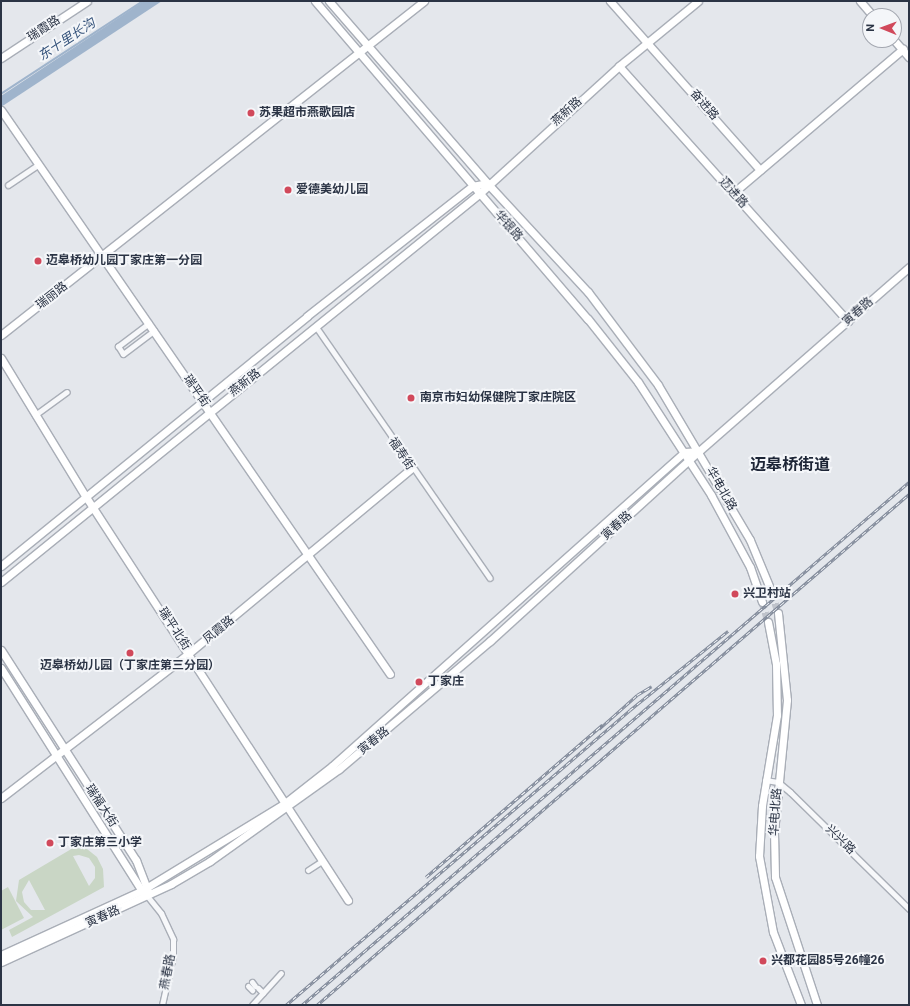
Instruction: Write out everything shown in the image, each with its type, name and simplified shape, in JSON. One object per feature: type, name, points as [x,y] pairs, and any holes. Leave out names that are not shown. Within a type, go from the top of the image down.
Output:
[{"type":"street","name":"瑞霞路","points":[[1,58],[87,1]]},
{"type":"street","name":"华银路","points":[[315,1],[472,186],[588,319],[638,382],[690,460]]},
{"type":"street","name":"华银路","points":[[329,1],[487,183],[588,292],[658,385],[698,451]]},
{"type":"street","name":"瑞丽路","points":[[1,335],[424,1]]},
{"type":"street","name":"奋进路","points":[[610,1],[648,41],[760,170]]},
{"type":"street","name":"燕新路","points":[[1,582],[479,194],[487,183],[619,66],[698,1]]},
{"type":"street","points":[[733,193],[903,50],[909,57]]},
{"type":"street","name":"迈进路","points":[[619,66],[848,320]]},
{"type":"street","name":"瑞平街","points":[[1,110],[210,411],[307,558],[390,674]]},
{"type":"street","points":[[8,185],[39,164]]},
{"type":"street","name":"燕新路","points":[[1,566],[203,401],[472,186],[487,183]]},
{"type":"street","name":"寅春路","points":[[1,962],[148,897],[210,861],[403,717],[690,460],[698,451],[909,267]]},
{"type":"street","points":[[149,323],[118,346],[123,354],[154,331]]},
{"type":"street","name":"福寿街","points":[[316,327],[412,469],[490,578]]},
{"type":"street","name":"瑞平北街","points":[[1,358],[86,497],[95,507],[190,653],[348,900]]},
{"type":"street","points":[[35,414],[68,392]]},
{"type":"street","points":[[685,452],[698,451]]},
{"type":"street","name":"华电北路","points":[[698,451],[750,540],[772,593]]},
{"type":"street","name":"寅春路","points":[[1,955],[141,892],[286,805],[332,766],[685,452]]},
{"type":"street","name":"华电北路","points":[[690,460],[750,567],[762,602]]},
{"type":"street","name":"凤霞路","points":[[1,798],[66,751],[190,653],[307,558],[412,469]]},
{"type":"street","name":"华电北路","points":[[778,613],[787,700],[774,832],[775,877],[817,1005]]},
{"type":"street","name":"华电北路","points":[[768,622],[776,664],[777,716],[765,780],[759,831],[761,878],[773,932],[800,1005]]},
{"type":"street","name":"瑞福大街","points":[[1,650],[136,860],[148,888],[148,897]]},
{"type":"street","name":"瑞福大街","points":[[1,668],[59,756],[141,892],[148,897]]},
{"type":"street","points":[[765,780],[778,782]]},
{"type":"street","name":"兴兴路","points":[[778,782],[909,909]]},
{"type":"street","points":[[308,870],[322,861]]},
{"type":"street","name":"燕春路","points":[[148,897],[161,913],[173,939],[173,956],[162,1005]]},
{"type":"street","points":[[252,1005],[281,973]]},
{"type":"street","points":[[253,987],[261,995]]},
{"type":"green space","points":[[73,848],[87,849],[97,857],[103,869],[104,887],[12,937],[9,930],[33,917],[16,901],[19,880]],"holes":[[[79,855],[89,858],[95,867],[95,878],[89,886],[73,856]],[[29,880],[45,910],[31,910],[24,902],[22,892]]]},
{"type":"green space","points":[[8,887],[24,918],[1,930],[1,891]]},
{"type":"water","points":[[144,1],[162,1],[1,107],[1,96]]},
{"type":"waterway","name":"东十里长沟","points":[[1,94],[143,1]]},
{"type":"tunnel","points":[[772,593],[778,613]]},
{"type":"tunnel","points":[[762,602],[768,622]]},
{"type":"railway","points":[[302,1005],[909,482]]},
{"type":"railway","points":[[317,1005],[909,494]]},
{"type":"railway","points":[[286,1005],[630,710],[728,631]]},
{"type":"railway","points":[[599,729],[637,695],[652,686]]},
{"type":"railway","points":[[426,877],[602,725]]},
{"type":"place","name":"苏果超市燕歌园店","points":[[251,113]]},
{"type":"place","name":"爱德美幼儿园","points":[[288,190]]},
{"type":"place","name":"迈皋桥幼儿园丁家庄第一分园","points":[[38,261]]},
{"type":"place","name":"南京市妇幼保健院丁家庄院区","points":[[411,398]]},
{"type":"place","name":"兴卫村站","points":[[735,594]]},
{"type":"place","name":"迈皋桥幼儿园（丁家庄第三分园）","points":[[130,653]]},
{"type":"place","name":"丁家庄","points":[[419,682]]},
{"type":"place","name":"丁家庄第三小学","points":[[50,843]]},
{"type":"place","name":"兴都花园85号26幢26","points":[[763,961]]},
{"type":"district","name":"迈皋桥街道","points":[[790,465]]}]
